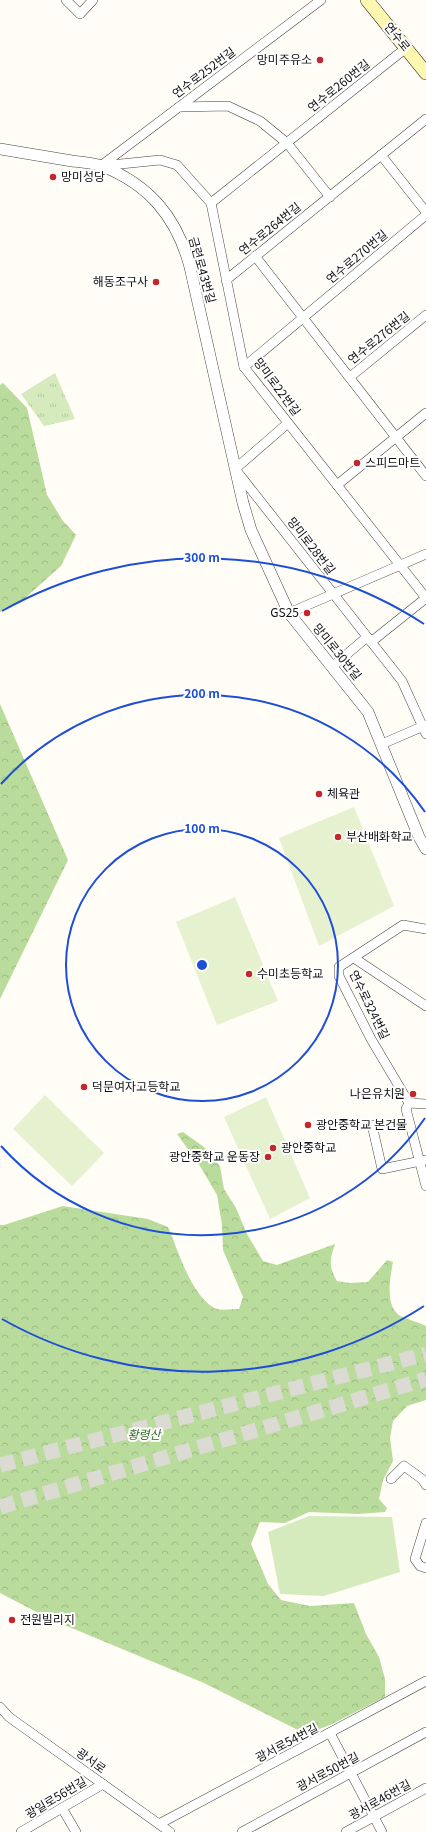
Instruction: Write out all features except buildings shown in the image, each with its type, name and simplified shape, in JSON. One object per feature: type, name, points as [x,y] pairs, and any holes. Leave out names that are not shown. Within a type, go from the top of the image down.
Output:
[{"type":"main road","name":"연수로","points":[[367,0],[426,73]]},
{"type":"street","points":[[66,0],[80,14],[93,0]]},
{"type":"street","name":"연수로252번길","points":[[101,166],[321,0]]},
{"type":"street","name":"연수로260번길","points":[[211,203],[406,48]]},
{"type":"street","points":[[179,107],[228,106],[260,121],[287,142],[330,197]]},
{"type":"street","name":"연수로264번길","points":[[226,280],[426,120]]},
{"type":"street","name":"금련로43번길","points":[[0,148],[101,166],[140,186],[157,202],[174,225],[185,248],[235,469]]},
{"type":"street","points":[[381,155],[426,214]]},
{"type":"street","points":[[101,166],[160,160],[177,165],[211,203]]},
{"type":"street","name":"망미로22번길","points":[[211,203],[244,367],[426,598],[369,640]]},
{"type":"street","name":"연수로270번길","points":[[244,367],[426,214]]},
{"type":"street","points":[[255,256],[304,317]]},
{"type":"street","name":"연수로276번길","points":[[304,317],[350,377],[426,315]]},
{"type":"street","points":[[350,377],[426,476]]},
{"type":"street","points":[[337,485],[426,413]]},
{"type":"street","points":[[235,469],[288,423]]},
{"type":"street","name":"망미로28번길","points":[[235,469],[402,681],[425,729]]},
{"type":"street","name":"망미로30번길","points":[[235,469],[251,530],[289,613],[333,666],[368,712],[419,837],[426,849]]},
{"type":"street","points":[[289,613],[426,554]]},
{"type":"street","points":[[333,666],[369,640]]},
{"type":"street","points":[[382,744],[425,729]]},
{"type":"street","name":"연수로324번길","points":[[409,1103],[370,1038],[338,976],[339,967],[403,925],[426,929]]},
{"type":"street","points":[[354,958],[426,1006]]},
{"type":"street","points":[[426,1104],[409,1103],[406,1109],[423,1160],[426,1186]]},
{"type":"street","points":[[372,1126],[382,1169],[423,1160]]},
{"type":"street","points":[[391,1479],[404,1466],[422,1479],[426,1486]]},
{"type":"street","points":[[426,1523],[415,1559],[420,1566],[426,1568]]},
{"type":"street","name":"광서로54번길","points":[[159,1824],[426,1681]]},
{"type":"street","name":"광서로","points":[[0,1707],[9,1717],[170,1832]]},
{"type":"street","name":"광서로50번길","points":[[242,1832],[426,1732]]},
{"type":"street","points":[[330,1733],[382,1832]]},
{"type":"street","name":"광일로56번길","points":[[21,1832],[103,1784]]},
{"type":"street","name":"광서로46번길","points":[[346,1832],[426,1788]]},
{"type":"street","points":[[62,1808],[76,1832]]},
{"type":"green space","points":[[55,373],[75,419],[44,426],[21,394]]},
{"type":"green space","points":[[3,383],[27,408],[47,495],[63,521],[76,535],[61,566],[24,599],[0,612],[0,385]]},
{"type":"green space","points":[[0,704],[68,860],[0,999]]},
{"type":"green space","points":[[354,807],[394,906],[319,946],[279,838]]},
{"type":"green space","points":[[235,897],[278,1001],[217,1025],[176,922]]},
{"type":"green space","points":[[45,1095],[104,1153],[72,1186],[13,1129]]},
{"type":"green space","name":"광안중학교 운동장","points":[[266,1097],[310,1198],[270,1219],[224,1117]]},
{"type":"green space","name":"황령산","points":[[183,1132],[204,1147],[220,1166],[224,1189],[236,1208],[247,1234],[263,1261],[277,1265],[335,1244],[331,1259],[332,1271],[337,1281],[350,1283],[368,1282],[387,1260],[393,1262],[390,1284],[390,1300],[396,1313],[402,1317],[426,1326],[426,1400],[407,1406],[393,1421],[390,1438],[393,1461],[383,1480],[379,1499],[387,1508],[385,1512],[358,1514],[309,1512],[285,1523],[260,1522],[251,1544],[268,1584],[281,1600],[310,1606],[354,1603],[366,1634],[379,1657],[385,1679],[385,1697],[330,1725],[306,1734],[204,1683],[50,1619],[0,1593],[0,1225],[63,1206],[148,1219],[168,1227],[186,1271],[198,1293],[206,1301],[217,1309],[239,1309],[243,1297],[223,1250],[222,1225],[217,1195],[200,1166],[177,1134]]},
{"type":"green space","points":[[309,1516],[392,1517],[400,1572],[324,1596],[280,1594],[268,1532]]},
{"type":"tunnel","points":[[0,1465],[426,1354]]},
{"type":"tunnel","points":[[0,1507],[426,1379]]},
{"type":"place","name":"망미주유소","points":[[320,60]]},
{"type":"place","name":"망미성당","points":[[53,177]]},
{"type":"place","name":"해동조구사","points":[[156,282]]},
{"type":"place","name":"스피드마트","points":[[357,463]]},
{"type":"place","name":"GS25","points":[[307,613]]},
{"type":"place","name":"체육관","points":[[319,794]]},
{"type":"place","name":"부산배화학교","points":[[338,837]]},
{"type":"place","name":"수미초등학교","points":[[249,974]]},
{"type":"place","name":"덕문여자고등학교","points":[[84,1087]]},
{"type":"place","name":"나은유치원","points":[[413,1094]]},
{"type":"place","name":"광안중학교 본건물","points":[[308,1125]]},
{"type":"place","name":"광안중학교","points":[[273,1148]]},
{"type":"place","name":"광안중학교 운동장","points":[[268,1157]]},
{"type":"place","name":"전원빌리지","points":[[12,1620]]}]
